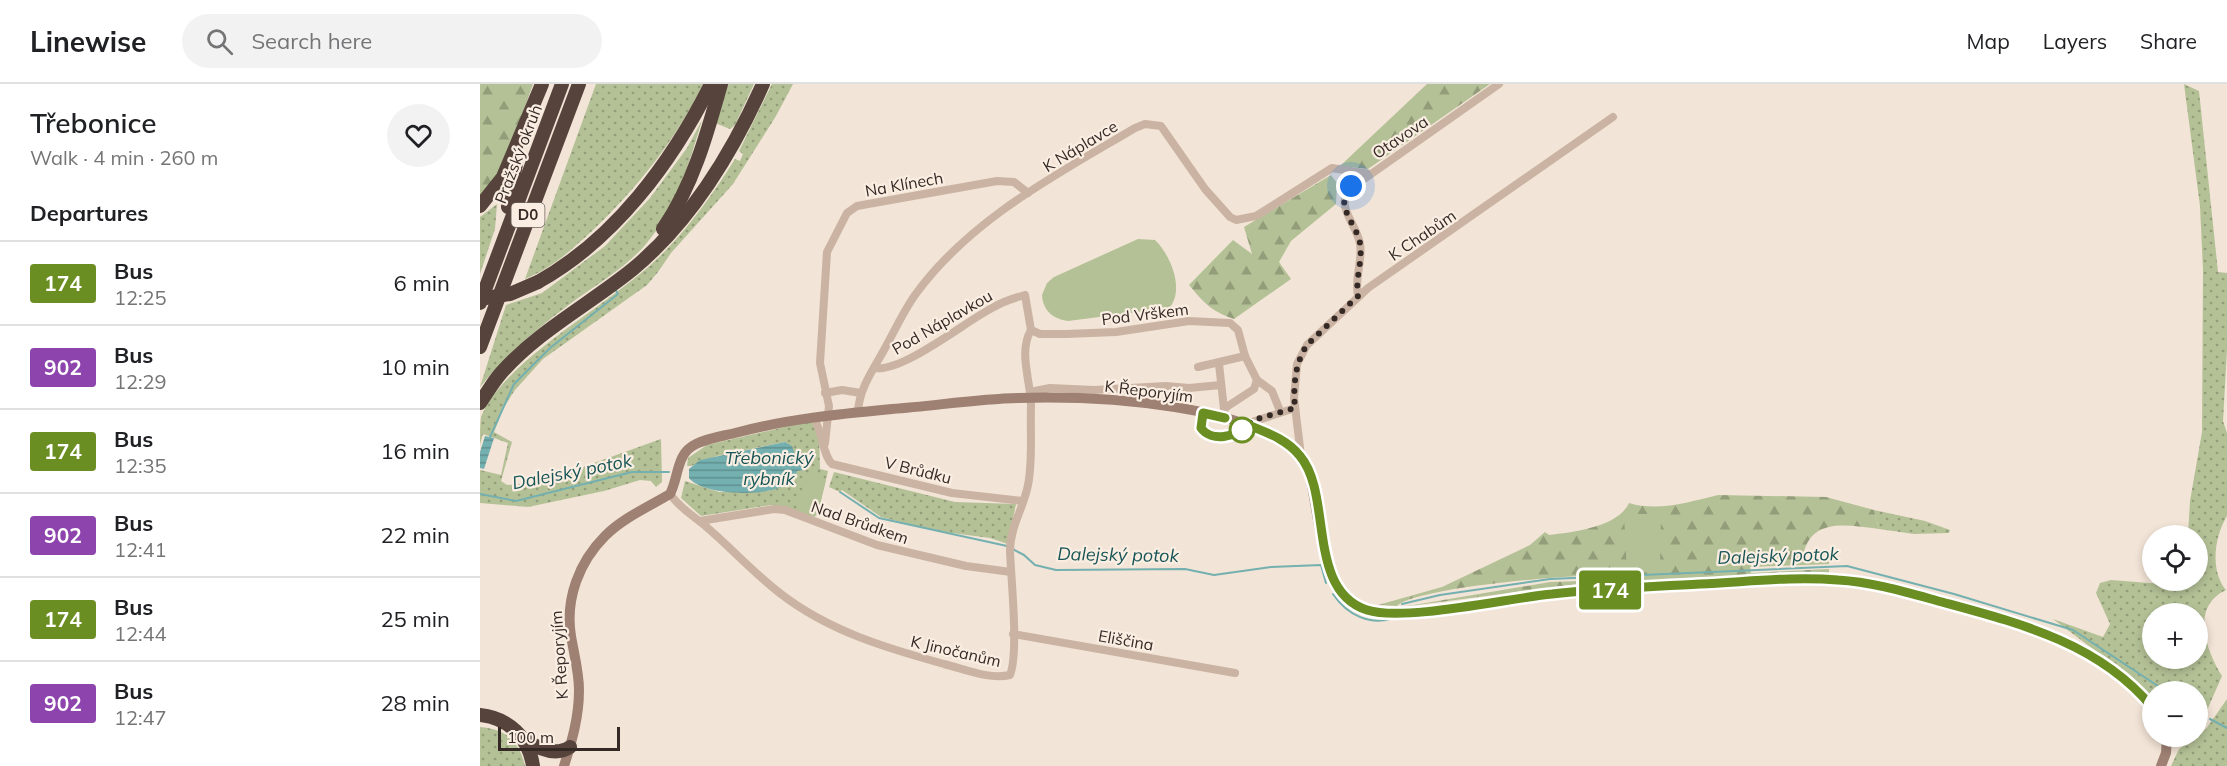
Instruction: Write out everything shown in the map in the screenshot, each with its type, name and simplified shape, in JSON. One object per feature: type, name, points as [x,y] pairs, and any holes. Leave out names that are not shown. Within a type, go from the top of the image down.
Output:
[{"type":"highway","points":[[480,206],[500,182],[521,141],[543,84]]},
{"type":"highway","name":"Pražský okruh","points":[[480,301],[562,84]]},
{"type":"highway","name":"Pražský okruh","points":[[480,347],[579,84]]},
{"type":"highway","points":[[480,301],[510,294],[538,282],[581,252],[639,196],[680,140],[711,84]]},
{"type":"highway","points":[[615,281],[656,238],[674,211],[699,156],[722,84]]},
{"type":"highway","points":[[480,403],[497,378],[517,357],[633,269],[658,244],[704,189],[734,143],[763,84]]},
{"type":"highway","points":[[502,242],[521,141]]},
{"type":"highway","points":[[480,715],[501,720],[522,737],[548,750],[564,750],[570,747]]},
{"type":"highway","points":[[522,737],[533,766]]},
{"type":"street","name":"Otavova","points":[[1358,296],[1356,283],[1360,246],[1344,204],[1344,196],[1351,186],[1499,84]]},
{"type":"street","name":"K Chabům","points":[[1301,456],[1295,408],[1297,364],[1300,354],[1307,345],[1358,296],[1613,117]]},
{"type":"street","name":"K Náplavce","points":[[858,412],[861,393],[874,368],[910,303],[935,270],[975,230],[1028,193],[1145,124],[1161,126],[1168,133],[1205,189],[1230,217],[1236,220],[1256,216],[1332,168],[1370,174]]},
{"type":"street","name":"Na Klínech","points":[[829,415],[820,363],[827,252],[847,213],[857,206],[997,181],[1014,182],[1028,193]]},
{"type":"street","name":"Pod Náplavkou","points":[[874,368],[890,367],[992,308],[1025,295],[1031,330],[1027,337],[1026,357],[1030,395]]},
{"type":"street","name":"Pod Vrškem","points":[[1031,330],[1040,334],[1066,334],[1116,332],[1189,321],[1230,323],[1238,330],[1245,356],[1257,380],[1272,391],[1280,411]]},
{"type":"street","points":[[1198,367],[1219,364],[1245,356]]},
{"type":"street","points":[[1219,364],[1225,413]]},
{"type":"street","points":[[1225,413],[1254,389],[1257,380]]},
{"type":"street","name":"K Řeporyjím","points":[[1030,395],[1050,388],[1094,390],[1221,385]]},
{"type":"street","points":[[825,393],[842,390],[861,393]]},
{"type":"street","name":"K Řeporyjím","points":[[564,766],[577,721],[579,690],[569,624],[574,584],[588,557],[606,535],[628,518],[670,494],[681,457],[695,444],[749,429],[813,417],[1030,395],[1126,402],[1225,413],[1277,437],[1301,456]]},
{"type":"street","name":"K Jinočanům","points":[[670,494],[678,506],[700,521],[781,594],[811,614],[862,640],[979,674],[1010,675],[1013,634],[1010,548],[1029,470],[1030,395]]},
{"type":"street","points":[[1246,424],[1280,411],[1295,408]]},
{"type":"street","points":[[825,443],[829,415]]},
{"type":"street","name":"V Brůdku","points":[[813,417],[825,443],[827,457],[832,464],[956,494],[1023,501]]},
{"type":"street","points":[[1301,456],[1310,477],[1332,574],[1344,595],[1367,610],[1415,611],[1553,593],[1774,580],[1854,581],[2022,624],[2070,643],[2123,677],[2142,696]]},
{"type":"street","name":"Nad Brůdkem","points":[[700,521],[774,509],[785,510],[888,548],[966,566],[1011,572]]},
{"type":"street","name":"Eliščina","points":[[1013,634],[1235,673]]},
{"type":"street","points":[[2161,766],[2166,747]]},
{"type":"green space","points":[[480,84],[533,84],[504,168],[480,199]]},
{"type":"green space","points":[[596,84],[703,84],[668,144],[625,197],[568,252],[544,270],[525,279]]},
{"type":"green space","points":[[726,84],[754,84],[735,125],[730,129],[715,123]]},
{"type":"green space","points":[[772,84],[793,84],[776,116],[733,184],[671,253],[647,285],[543,359],[515,390],[504,407],[494,432],[512,442],[501,481],[507,485],[541,482],[661,439],[662,482],[656,487],[651,481],[640,480],[604,491],[528,507],[480,503],[480,470],[501,475],[508,443],[483,434],[480,444],[481,417],[494,395],[513,373],[538,351],[646,269],[676,240],[703,206],[735,159],[740,161],[743,154],[739,151]]},
{"type":"green space","points":[[1427,84],[1490,84],[1368,169],[1340,166]]},
{"type":"green space","points":[[2184,84],[2199,91],[2218,272],[2227,273],[2227,350],[2223,421],[2227,433],[2227,516],[2219,534],[2216,554],[2218,573],[2226,590],[2208,607],[2208,603],[2142,603],[2142,669],[2208,669],[2208,645],[2222,676],[2208,708],[2208,681],[2142,681],[2142,689],[2121,670],[2053,619],[2103,637],[2110,624],[2096,593],[2100,583],[2111,580],[2142,582],[2142,591],[2208,591],[2208,525],[2189,525],[2190,501],[2202,432],[2203,270],[2200,206]]},
{"type":"green space","points":[[702,120],[673,201],[666,216],[646,244],[622,267],[538,329],[502,362],[480,387],[506,305],[542,293],[605,246],[650,198],[687,148]]},
{"type":"green space","points":[[1331,175],[1337,183],[1336,204],[1291,241],[1279,262],[1291,279],[1234,319],[1219,313],[1199,297],[1189,285],[1233,240],[1252,254],[1244,227]]},
{"type":"green space","points":[[497,204],[495,229],[480,274],[480,217]]},
{"type":"green space","points":[[1138,239],[1155,240],[1171,264],[1176,292],[1169,308],[1068,321],[1053,316],[1044,306],[1042,295],[1047,283],[1054,277]]},
{"type":"green space","points":[[811,421],[819,429],[820,469],[828,471],[818,514],[814,517],[771,505],[701,516],[681,498],[685,481],[719,492],[767,491],[794,482],[797,471],[805,470],[804,462],[808,461],[804,460],[803,456],[796,457],[785,442],[717,456],[691,466],[687,466],[688,458],[707,445]]},
{"type":"green space","points":[[834,472],[955,502],[1016,504],[1008,544],[990,538],[937,531],[881,517],[842,490],[840,492],[829,487]]},
{"type":"green space","points":[[809,473],[826,480],[817,514],[814,516],[799,511],[797,508],[806,474]]},
{"type":"green space","points":[[1718,495],[1826,497],[1874,510],[1879,529],[1842,526],[1820,530],[1812,536],[1802,561],[1829,561],[1829,564],[1750,567],[1751,573],[1829,569],[1829,573],[1824,574],[1586,583],[1402,607],[1550,582],[1609,580],[1610,575],[1566,577],[1464,588],[1410,599],[1397,606],[1378,605],[1442,587],[1530,545],[1545,532],[1549,535],[1570,532],[1605,523],[1615,518],[1629,503],[1651,507],[1685,503]]},
{"type":"green space","points":[[1874,510],[1925,521],[1950,530],[1949,533],[1914,534],[1879,529]]},
{"type":"green space","points":[[1624,514],[1661,514],[1660,571],[1627,574]]},
{"type":"green space","points":[[2227,699],[2227,766],[2171,766],[2182,747],[2208,747],[2208,726]]},
{"type":"green space","points":[[480,727],[497,730],[510,738],[519,750],[525,766],[480,766]]},
{"type":"water","points":[[485,436],[494,438],[484,469],[480,468],[480,452]]},
{"type":"water","name":"Třebonický rybník","points":[[785,442],[792,446],[796,457],[804,456],[805,470],[797,471],[792,480],[781,487],[748,493],[729,492],[698,485],[689,478],[689,469],[700,460]]},
{"type":"waterway","points":[[490,437],[514,384],[550,348],[618,294],[615,289]]},
{"type":"waterway","name":"Dalejský potok","points":[[480,494],[516,501],[632,472],[669,472]]},
{"type":"waterway","name":"Dalejský potok","points":[[840,492],[879,518],[1007,546],[1024,555],[1035,565],[1056,570],[1185,569],[1214,575],[1271,567],[1321,565],[1326,583]]},
{"type":"waterway","name":"Dalejský potok","points":[[1402,604],[1440,595],[1550,579],[1847,566],[1954,594],[2073,630],[2150,681]]},
{"type":"waterway","name":"Dalejský potok","points":[[1333,594],[1345,608],[1360,617],[1376,621],[1394,618]]},
{"type":"waterway","name":"Dalejský potok","points":[[2210,719],[2227,728]]},
{"type":"bus line","name":"174","points":[[1225,418],[1203,413],[1201,428],[1205,433],[1215,437],[1239,432],[1246,424],[1277,437],[1301,456],[1308,468],[1332,574],[1344,595],[1367,610],[1393,612],[1437,609],[1553,593],[1774,580],[1854,581],[1922,596],[2022,624],[2070,643],[2123,677],[2142,695]]},
{"type":"route","points":[[1242,430],[1253,420],[1295,408],[1297,364],[1300,354],[1358,296],[1356,283],[1360,241],[1344,204],[1344,196],[1351,186]]}]
